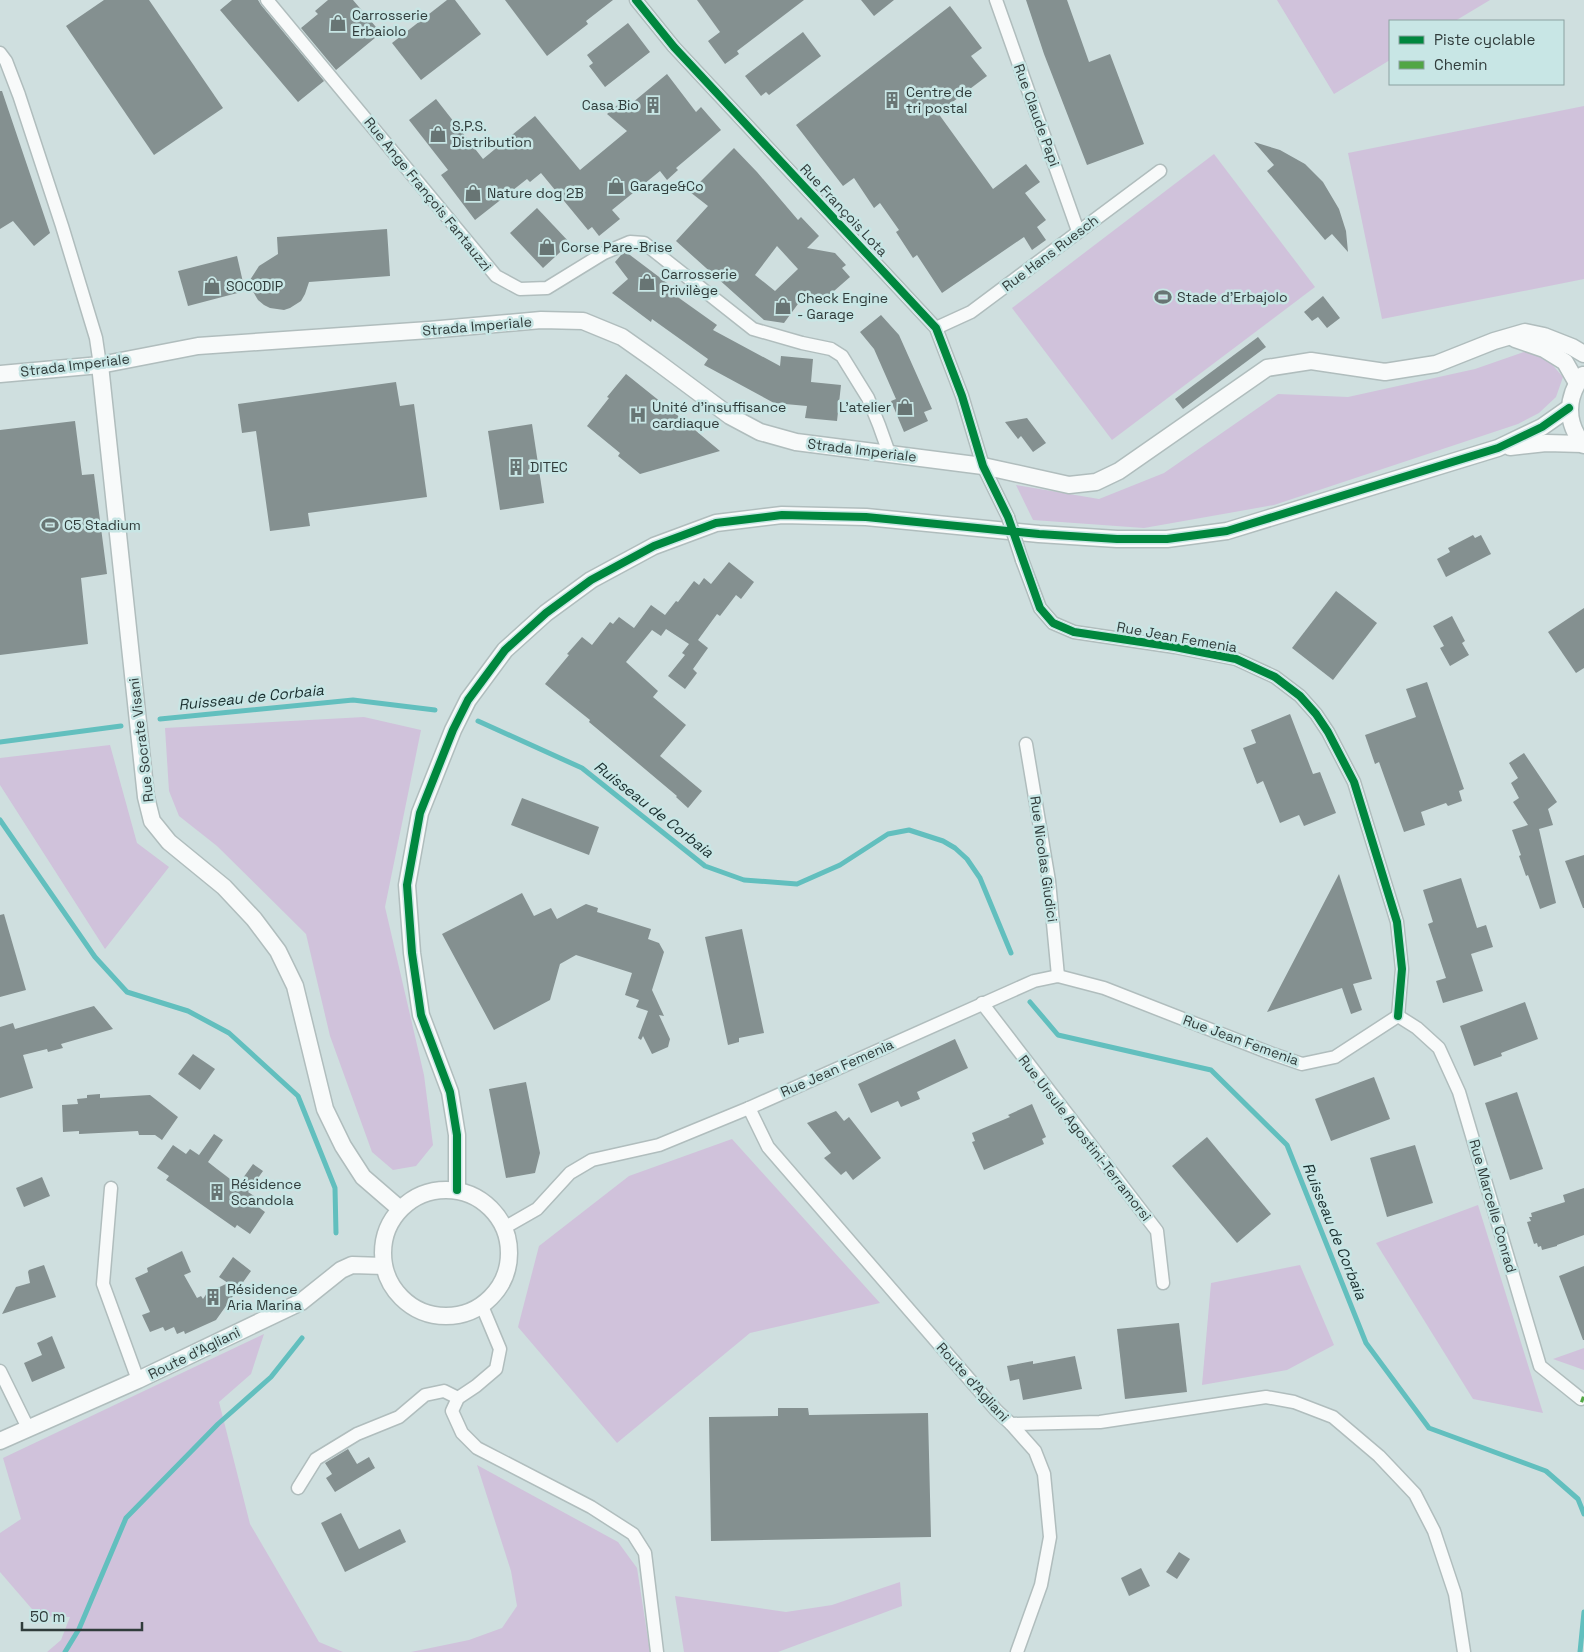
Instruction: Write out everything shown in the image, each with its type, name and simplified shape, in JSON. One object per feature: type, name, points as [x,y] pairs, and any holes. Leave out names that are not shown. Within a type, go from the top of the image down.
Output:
[{"type":"street","name":"Rue François Lota","points":[[636,0],[674,47],[936,328],[962,396],[983,466]]},
{"type":"street","name":"Rue Claude Papi","points":[[996,0],[1078,231]]},
{"type":"street","name":"Rue Ange François Fantauzzi","points":[[270,1],[496,276],[520,289],[547,288],[604,253],[630,242],[644,243],[753,329],[831,349],[842,356],[868,398],[880,425],[889,453]]},
{"type":"street","points":[[0,53],[6,60],[19,95],[62,226],[96,338],[100,365]]},
{"type":"street","name":"Rue Hans Ruesch","points":[[936,328],[971,312],[1160,171]]},
{"type":"street","name":"Strada Imperiale","points":[[0,374],[100,365],[198,346],[429,330],[541,320],[583,321],[622,337],[730,416],[760,432],[796,442],[983,466],[1069,485],[1096,482],[1119,471],[1267,368],[1311,361],[1385,372],[1436,364],[1508,336],[1525,332],[1544,336],[1584,354]]},
{"type":"street","points":[[1508,336],[1544,348],[1565,362],[1580,378],[1571,395],[1569,408],[1571,423],[1577,437],[1584,444]]},
{"type":"street","name":"Rue Socrate Visani","points":[[100,365],[146,797],[152,821],[169,842],[224,887],[254,919],[278,951],[295,986],[325,1109],[343,1146],[363,1177],[400,1210]]},
{"type":"street","points":[[457,1190],[457,1135],[455,1118],[450,1092],[422,1016],[412,953],[407,885],[420,813],[453,730],[468,700],[505,650],[546,613],[592,580],[654,546],[716,524],[782,514],[866,518],[1049,535],[1117,539],[1167,539],[1227,531],[1498,448],[1542,427],[1569,408]]},
{"type":"street","points":[[1498,448],[1546,443],[1584,444]]},
{"type":"street","name":"Rue Jean Femenia","points":[[749,1108],[982,1003],[1034,981],[1058,976],[1104,988],[1302,1064],[1335,1057],[1398,1016],[1402,969],[1397,922],[1354,782],[1328,732],[1316,714],[1300,696],[1275,677],[1236,658],[1175,646],[1074,632],[1053,623],[1040,608],[1008,518],[983,466]]},
{"type":"street","name":"Rue Nicolas Giudici","points":[[1026,744],[1048,881],[1058,976]]},
{"type":"street","name":"Rue Ursule Agostini-Terramorsi","points":[[982,1003],[1157,1231],[1163,1283]]},
{"type":"street","name":"Rue Marcelle Conrad","points":[[1398,1016],[1417,1028],[1439,1048],[1459,1092],[1540,1366],[1581,1399]]},
{"type":"street","points":[[504,1228],[537,1209],[570,1173],[592,1160],[658,1146],[749,1108]]},
{"type":"street","name":"Route d'Agliani","points":[[749,1108],[768,1147],[996,1410],[1011,1424],[1100,1422],[1266,1397],[1294,1402],[1332,1417],[1379,1456],[1415,1494],[1434,1531],[1455,1594],[1464,1652]]},
{"type":"street","points":[[111,1188],[103,1284],[138,1380]]},
{"type":"street","points":[[436,1190],[457,1190],[477,1198],[493,1210],[504,1228],[510,1249],[507,1271],[498,1290],[482,1306],[464,1314],[443,1317],[423,1312],[405,1302],[391,1286],[384,1266],[382,1246],[388,1226],[400,1210],[416,1197],[436,1190]]},
{"type":"street","name":"Route d'Agliani","points":[[0,1441],[138,1380],[302,1302],[341,1270],[352,1265],[384,1266]]},
{"type":"street","points":[[482,1306],[500,1349],[496,1369],[458,1398],[452,1411],[462,1433],[477,1448],[591,1508],[633,1534],[645,1553],[657,1652]]},
{"type":"street","points":[[0,1371],[28,1428]]},
{"type":"street","points":[[298,1488],[316,1459],[357,1434],[399,1418],[425,1396],[444,1391],[458,1398]]},
{"type":"street","points":[[1011,1424],[1036,1452],[1044,1474],[1050,1537],[1041,1585],[1017,1652]]},
{"type":"shaded area","points":[[1277,0],[1490,0],[1457,20],[1389,20],[1389,61],[1334,94]]},
{"type":"shaded area","points":[[1584,106],[1584,279],[1382,319],[1348,153]]},
{"type":"shaded area","name":"Stade d'Erbajolo","points":[[1214,154],[1315,287],[1112,440],[1012,308]]},
{"type":"shaded area","points":[[1527,351],[1550,362],[1563,377],[1556,397],[1539,413],[1518,424],[1274,505],[1144,528],[1033,520],[1016,485],[1099,499],[1164,473],[1278,394],[1348,397],[1475,369]]},
{"type":"shaded area","points":[[364,717],[421,730],[385,907],[424,1075],[433,1145],[416,1166],[393,1170],[372,1152],[330,1036],[306,934],[217,846],[179,816],[169,791],[165,728]]},
{"type":"shaded area","points":[[110,745],[137,843],[169,867],[105,949],[0,785],[0,758]]},
{"type":"shaded area","points":[[732,1139],[880,1303],[750,1333],[617,1443],[518,1327],[539,1246],[629,1176]]},
{"type":"shaded area","points":[[1478,1205],[1543,1413],[1473,1399],[1376,1243]]},
{"type":"shaded area","points":[[1300,1265],[1334,1345],[1287,1370],[1202,1385],[1211,1283]]},
{"type":"shaded area","points":[[264,1334],[251,1374],[219,1402],[250,1524],[319,1642],[343,1652],[47,1652],[61,1640],[70,1617],[38,1616],[0,1572],[0,1533],[21,1519],[3,1458]]},
{"type":"shaded area","points":[[1584,1348],[1584,1370],[1553,1359]]},
{"type":"shaded area","points":[[477,1465],[618,1542],[637,1568],[650,1652],[411,1652],[469,1640],[502,1628],[517,1606],[511,1571]]},
{"type":"shaded area","points":[[900,1582],[902,1606],[778,1652],[684,1652],[675,1596],[786,1612],[832,1605]]},
{"type":"building","points":[[104,0],[149,0],[223,108],[154,155],[66,26]]},
{"type":"building","points":[[232,0],[258,0],[324,81],[298,102],[220,10]]},
{"type":"building","points":[[328,0],[353,0],[381,33],[336,70],[301,28],[318,14],[315,11]]},
{"type":"building","points":[[447,0],[455,0],[481,34],[421,80],[392,43]]},
{"type":"building","points":[[505,0],[613,0],[586,21],[588,24],[547,56]]},
{"type":"building","points":[[697,0],[804,0],[737,51],[739,54],[725,64],[708,41],[720,32]]},
{"type":"building","points":[[861,0],[894,0],[874,16]]},
{"type":"building","points":[[1026,0],[1067,0],[1089,62],[1110,54],[1144,144],[1087,165],[1044,54]]},
{"type":"building","points":[[950,6],[982,48],[971,56],[987,76],[938,113],[993,189],[1026,164],[1040,182],[1025,193],[1046,220],[1037,227],[1046,240],[1032,250],[1024,237],[942,293],[917,255],[913,258],[896,232],[899,230],[880,203],[874,208],[854,178],[843,186],[796,125]]},
{"type":"building","points":[[628,23],[650,52],[605,87],[589,66],[593,63],[587,55]]},
{"type":"building","points":[[803,32],[821,56],[769,95],[766,92],[761,96],[745,76]]},
{"type":"building","points":[[667,74],[696,112],[701,107],[721,130],[676,168],[678,170],[667,180],[660,171],[612,210],[620,219],[599,236],[592,227],[588,230],[541,173],[530,182],[527,179],[475,220],[441,175],[448,170],[409,120],[436,99],[483,159],[535,116],[580,170],[627,131],[607,114],[621,102],[626,108]]},
{"type":"building","points":[[0,91],[2,91],[50,233],[34,246],[13,221],[0,229]]},
{"type":"building","points":[[1254,142],[1280,150],[1305,164],[1323,182],[1339,209],[1346,231],[1348,252],[1332,234],[1325,240],[1267,171],[1274,165]]},
{"type":"building","points":[[734,148],[798,220],[801,217],[819,236],[807,248],[835,253],[846,265],[842,268],[850,277],[818,305],[806,293],[784,323],[764,320],[676,241],[708,206],[690,192]],"holes":[[[777,246],[798,269],[775,291],[755,275]]]},
{"type":"building","points":[[537,208],[570,243],[543,268],[510,233]]},
{"type":"building","points":[[387,229],[390,276],[309,282],[301,301],[284,310],[264,305],[258,300],[248,283],[259,266],[278,254],[277,237]]},
{"type":"building","points":[[626,252],[675,289],[672,293],[717,325],[713,330],[780,366],[781,356],[813,359],[811,382],[841,385],[837,421],[805,418],[807,406],[774,403],[704,365],[708,359],[652,319],[651,322],[612,293],[628,279],[615,262]]},
{"type":"building","points":[[237,256],[245,291],[188,306],[178,271]]},
{"type":"building","points":[[1323,296],[1340,318],[1327,328],[1318,317],[1312,321],[1304,312]]},
{"type":"building","points":[[881,315],[899,335],[932,409],[924,412],[928,421],[904,432],[891,401],[896,399],[874,349],[860,332]]},
{"type":"building","points":[[1258,337],[1266,347],[1183,409],[1175,399]]},
{"type":"building","points":[[626,374],[720,451],[640,474],[618,456],[620,453],[587,426]]},
{"type":"building","points":[[396,382],[400,406],[414,404],[427,497],[308,513],[310,526],[270,531],[256,431],[242,433],[238,404]]},
{"type":"building","points":[[1027,418],[1046,443],[1033,452],[1021,436],[1018,439],[1005,422]]},
{"type":"building","name":"C5 Stadium","points":[[75,421],[82,475],[94,474],[107,574],[81,578],[88,644],[0,655],[0,430]]},
{"type":"building","name":"DITEC","points":[[532,424],[544,503],[500,510],[488,431]]},
{"type":"building","points":[[1473,535],[1475,538],[1481,535],[1491,554],[1446,577],[1437,559],[1450,552],[1448,548]]},
{"type":"building","points":[[729,562],[754,582],[741,599],[736,595],[720,616],[717,614],[698,640],[708,648],[693,669],[697,673],[685,689],[668,676],[685,655],[682,653],[689,644],[666,629],[661,636],[652,630],[626,662],[658,691],[653,697],[686,725],[660,756],[702,791],[688,808],[677,796],[589,722],[590,720],[545,684],[582,637],[592,645],[610,622],[613,624],[619,617],[634,628],[651,605],[665,615],[694,581],[699,585],[704,578],[711,584]]},
{"type":"building","points":[[1336,591],[1377,623],[1333,680],[1292,648]]},
{"type":"building","points":[[1584,608],[1584,668],[1576,673],[1548,632]]},
{"type":"building","points":[[1452,616],[1465,641],[1462,643],[1469,655],[1450,666],[1440,648],[1444,646],[1433,626]]},
{"type":"building","points":[[1427,682],[1464,789],[1459,791],[1462,801],[1448,806],[1446,803],[1421,812],[1425,825],[1404,832],[1379,762],[1375,764],[1365,735],[1416,717],[1406,689]]},
{"type":"building","points":[[1290,714],[1313,774],[1320,772],[1336,813],[1304,826],[1299,815],[1280,823],[1263,781],[1257,784],[1243,748],[1256,743],[1251,730]]},
{"type":"building","points":[[1524,753],[1557,802],[1548,809],[1553,825],[1539,829],[1556,903],[1540,909],[1528,875],[1526,876],[1512,830],[1528,825],[1513,802],[1519,798],[1511,783],[1518,778],[1509,763]]},
{"type":"building","points":[[522,798],[599,827],[589,855],[511,825]]},
{"type":"building","points":[[1584,855],[1584,908],[1583,908],[1565,861]]},
{"type":"building","points":[[1339,874],[1372,979],[1353,984],[1362,1010],[1351,1014],[1342,988],[1267,1012]]},
{"type":"building","points":[[1461,878],[1477,928],[1486,925],[1493,947],[1471,954],[1483,991],[1443,1003],[1436,981],[1446,978],[1428,924],[1433,922],[1423,890]]},
{"type":"building","points":[[522,893],[534,916],[551,908],[557,919],[586,904],[598,908],[597,912],[651,929],[648,939],[659,943],[664,952],[652,990],[664,1016],[659,1015],[670,1039],[668,1047],[652,1054],[643,1036],[641,1040],[638,1038],[648,1011],[636,1007],[639,1000],[625,995],[632,973],[576,955],[560,964],[550,1000],[494,1030],[442,934]]},
{"type":"building","points":[[4,914],[26,990],[0,997],[0,915]]},
{"type":"building","points":[[742,929],[764,1033],[739,1038],[739,1042],[728,1045],[705,937]]},
{"type":"building","points":[[1525,1002],[1538,1039],[1501,1053],[1502,1056],[1474,1066],[1460,1026]]},
{"type":"building","points":[[94,1006],[113,1029],[61,1044],[63,1048],[48,1052],[47,1049],[23,1055],[33,1088],[0,1098],[0,1027],[13,1023],[15,1029]]},
{"type":"building","points":[[955,1039],[968,1068],[917,1092],[920,1099],[901,1107],[898,1101],[871,1113],[858,1084]]},
{"type":"building","points":[[193,1054],[215,1069],[200,1090],[178,1074]]},
{"type":"building","points":[[1374,1077],[1390,1119],[1331,1141],[1315,1099]]},
{"type":"building","points":[[526,1082],[540,1153],[535,1173],[506,1178],[489,1089]]},
{"type":"building","points":[[1517,1092],[1543,1169],[1510,1180],[1485,1103]]},
{"type":"building","points":[[100,1094],[100,1098],[150,1095],[178,1117],[162,1140],[155,1135],[139,1135],[138,1131],[79,1134],[79,1131],[63,1132],[62,1105],[78,1104],[77,1099],[87,1098],[87,1095]]},
{"type":"building","points":[[1032,1104],[1046,1137],[1042,1139],[1044,1144],[984,1170],[972,1142],[975,1141],[972,1133],[1010,1117],[1008,1115]]},
{"type":"building","points":[[836,1111],[844,1121],[849,1117],[881,1158],[853,1180],[846,1171],[841,1175],[824,1158],[831,1153],[807,1123]]},
{"type":"building","name":"Résidence Scandola","points":[[214,1134],[223,1140],[208,1162],[238,1185],[253,1164],[263,1171],[248,1192],[257,1198],[253,1203],[265,1212],[250,1234],[237,1225],[235,1228],[166,1180],[169,1176],[157,1168],[173,1145],[186,1154],[190,1149],[199,1155]]},
{"type":"building","points":[[1207,1137],[1271,1214],[1237,1243],[1172,1166]]},
{"type":"building","points":[[1415,1145],[1433,1203],[1387,1217],[1370,1158]]},
{"type":"building","points":[[42,1177],[50,1196],[24,1207],[16,1188]]},
{"type":"building","points":[[1584,1188],[1584,1235],[1542,1250],[1541,1246],[1538,1247],[1537,1243],[1534,1244],[1527,1222],[1531,1221],[1529,1217],[1532,1217],[1531,1213],[1565,1202],[1563,1195]]},
{"type":"building","points":[[182,1251],[191,1272],[184,1275],[197,1298],[201,1296],[203,1299],[207,1293],[228,1283],[219,1277],[233,1257],[251,1271],[216,1320],[185,1334],[184,1331],[177,1334],[174,1327],[165,1331],[163,1327],[150,1332],[142,1315],[150,1312],[135,1278],[148,1272],[147,1268]]},
{"type":"building","points":[[44,1265],[56,1297],[2,1314],[16,1287],[30,1283],[29,1270]]},
{"type":"building","points":[[1584,1266],[1584,1340],[1583,1340],[1559,1276]]},
{"type":"building","points":[[1179,1323],[1187,1392],[1125,1399],[1117,1329]]},
{"type":"building","points":[[52,1336],[65,1368],[32,1382],[24,1363],[42,1355],[37,1343]]},
{"type":"building","points":[[1075,1356],[1082,1389],[1023,1400],[1019,1379],[1010,1381],[1007,1366],[1033,1361],[1033,1364]]},
{"type":"building","points":[[778,1408],[808,1408],[809,1415],[928,1413],[931,1537],[711,1541],[709,1417],[778,1416]]},
{"type":"building","points":[[348,1449],[357,1464],[369,1457],[375,1468],[335,1492],[326,1478],[332,1474],[325,1463]]},
{"type":"building","points":[[341,1513],[359,1549],[400,1529],[406,1542],[345,1572],[321,1523]]},
{"type":"building","points":[[1179,1552],[1190,1559],[1177,1579],[1166,1572]]},
{"type":"building","points":[[1141,1568],[1150,1586],[1129,1596],[1121,1578]]},
{"type":"waterway","name":"Ruisseau de Corbaia","points":[[160,719],[353,700],[435,710]]},
{"type":"waterway","name":"Ruisseau de Corbaia","points":[[478,721],[582,768],[705,866],[744,880],[797,884],[840,865],[888,834],[909,830],[943,841],[955,848],[967,859],[980,878],[1011,953]]},
{"type":"waterway","name":"Ruisseau de Corbaia","points":[[0,742],[121,726]]},
{"type":"waterway","points":[[0,820],[95,957],[127,992],[188,1011],[229,1033],[298,1096],[335,1188],[336,1233]]},
{"type":"waterway","name":"Ruisseau de Corbaia","points":[[1030,1002],[1058,1035],[1211,1070],[1287,1145],[1366,1343],[1429,1428],[1546,1471],[1578,1499],[1584,1514]]},
{"type":"waterway","points":[[65,1652],[79,1629],[126,1518],[218,1424],[271,1377],[302,1338]]},
{"type":"waterway","name":"Ruisseau de Corbaia","points":[[1580,1652],[1584,1612]]},
{"type":"cycle path","points":[[636,0],[674,47],[936,328],[962,396],[983,466],[1008,517],[1040,608],[1053,623],[1074,632],[1175,647],[1236,659],[1275,677],[1300,696],[1316,714],[1328,732],[1354,782],[1397,922],[1402,969],[1398,1016]]},
{"type":"cycle path","points":[[457,1190],[457,1135],[450,1092],[421,1015],[412,953],[407,885],[420,813],[453,730],[468,700],[505,650],[546,613],[591,580],[654,546],[716,523],[782,515],[866,517],[1039,534],[1117,539],[1167,539],[1227,531],[1498,448],[1542,427],[1569,408]]},
{"type":"place","name":"Carrosserie Erbaiolo","points":[[338,23]]},
{"type":"place","name":"Centre de tri postal","points":[[892,100]]},
{"type":"place","name":"Casa Bio","points":[[653,105]]},
{"type":"place","name":"S.P.S. Distribution","points":[[438,134]]},
{"type":"place","name":"Garage&Co","points":[[616,186]]},
{"type":"place","name":"Nature dog 2B","points":[[473,193]]},
{"type":"place","name":"Corse Pare-Brise","points":[[547,247]]},
{"type":"place","name":"Carrosserie Privilège","points":[[647,282]]},
{"type":"place","name":"SOCODIP","points":[[212,286]]},
{"type":"place","name":"Stade d'Erbajolo","points":[[1163,297]]},
{"type":"place","name":"Check Engine - Garage","points":[[783,306]]},
{"type":"place","name":"L'atelier","points":[[905,407]]},
{"type":"place","name":"Unité d'insuffisance cardiaque","points":[[638,415]]},
{"type":"place","name":"DITEC","points":[[516,467]]},
{"type":"place","name":"C5 Stadium","points":[[50,525]]},
{"type":"place","name":"Résidence Scandola","points":[[217,1192]]},
{"type":"place","name":"Résidence Aria Marina","points":[[213,1297]]}]
